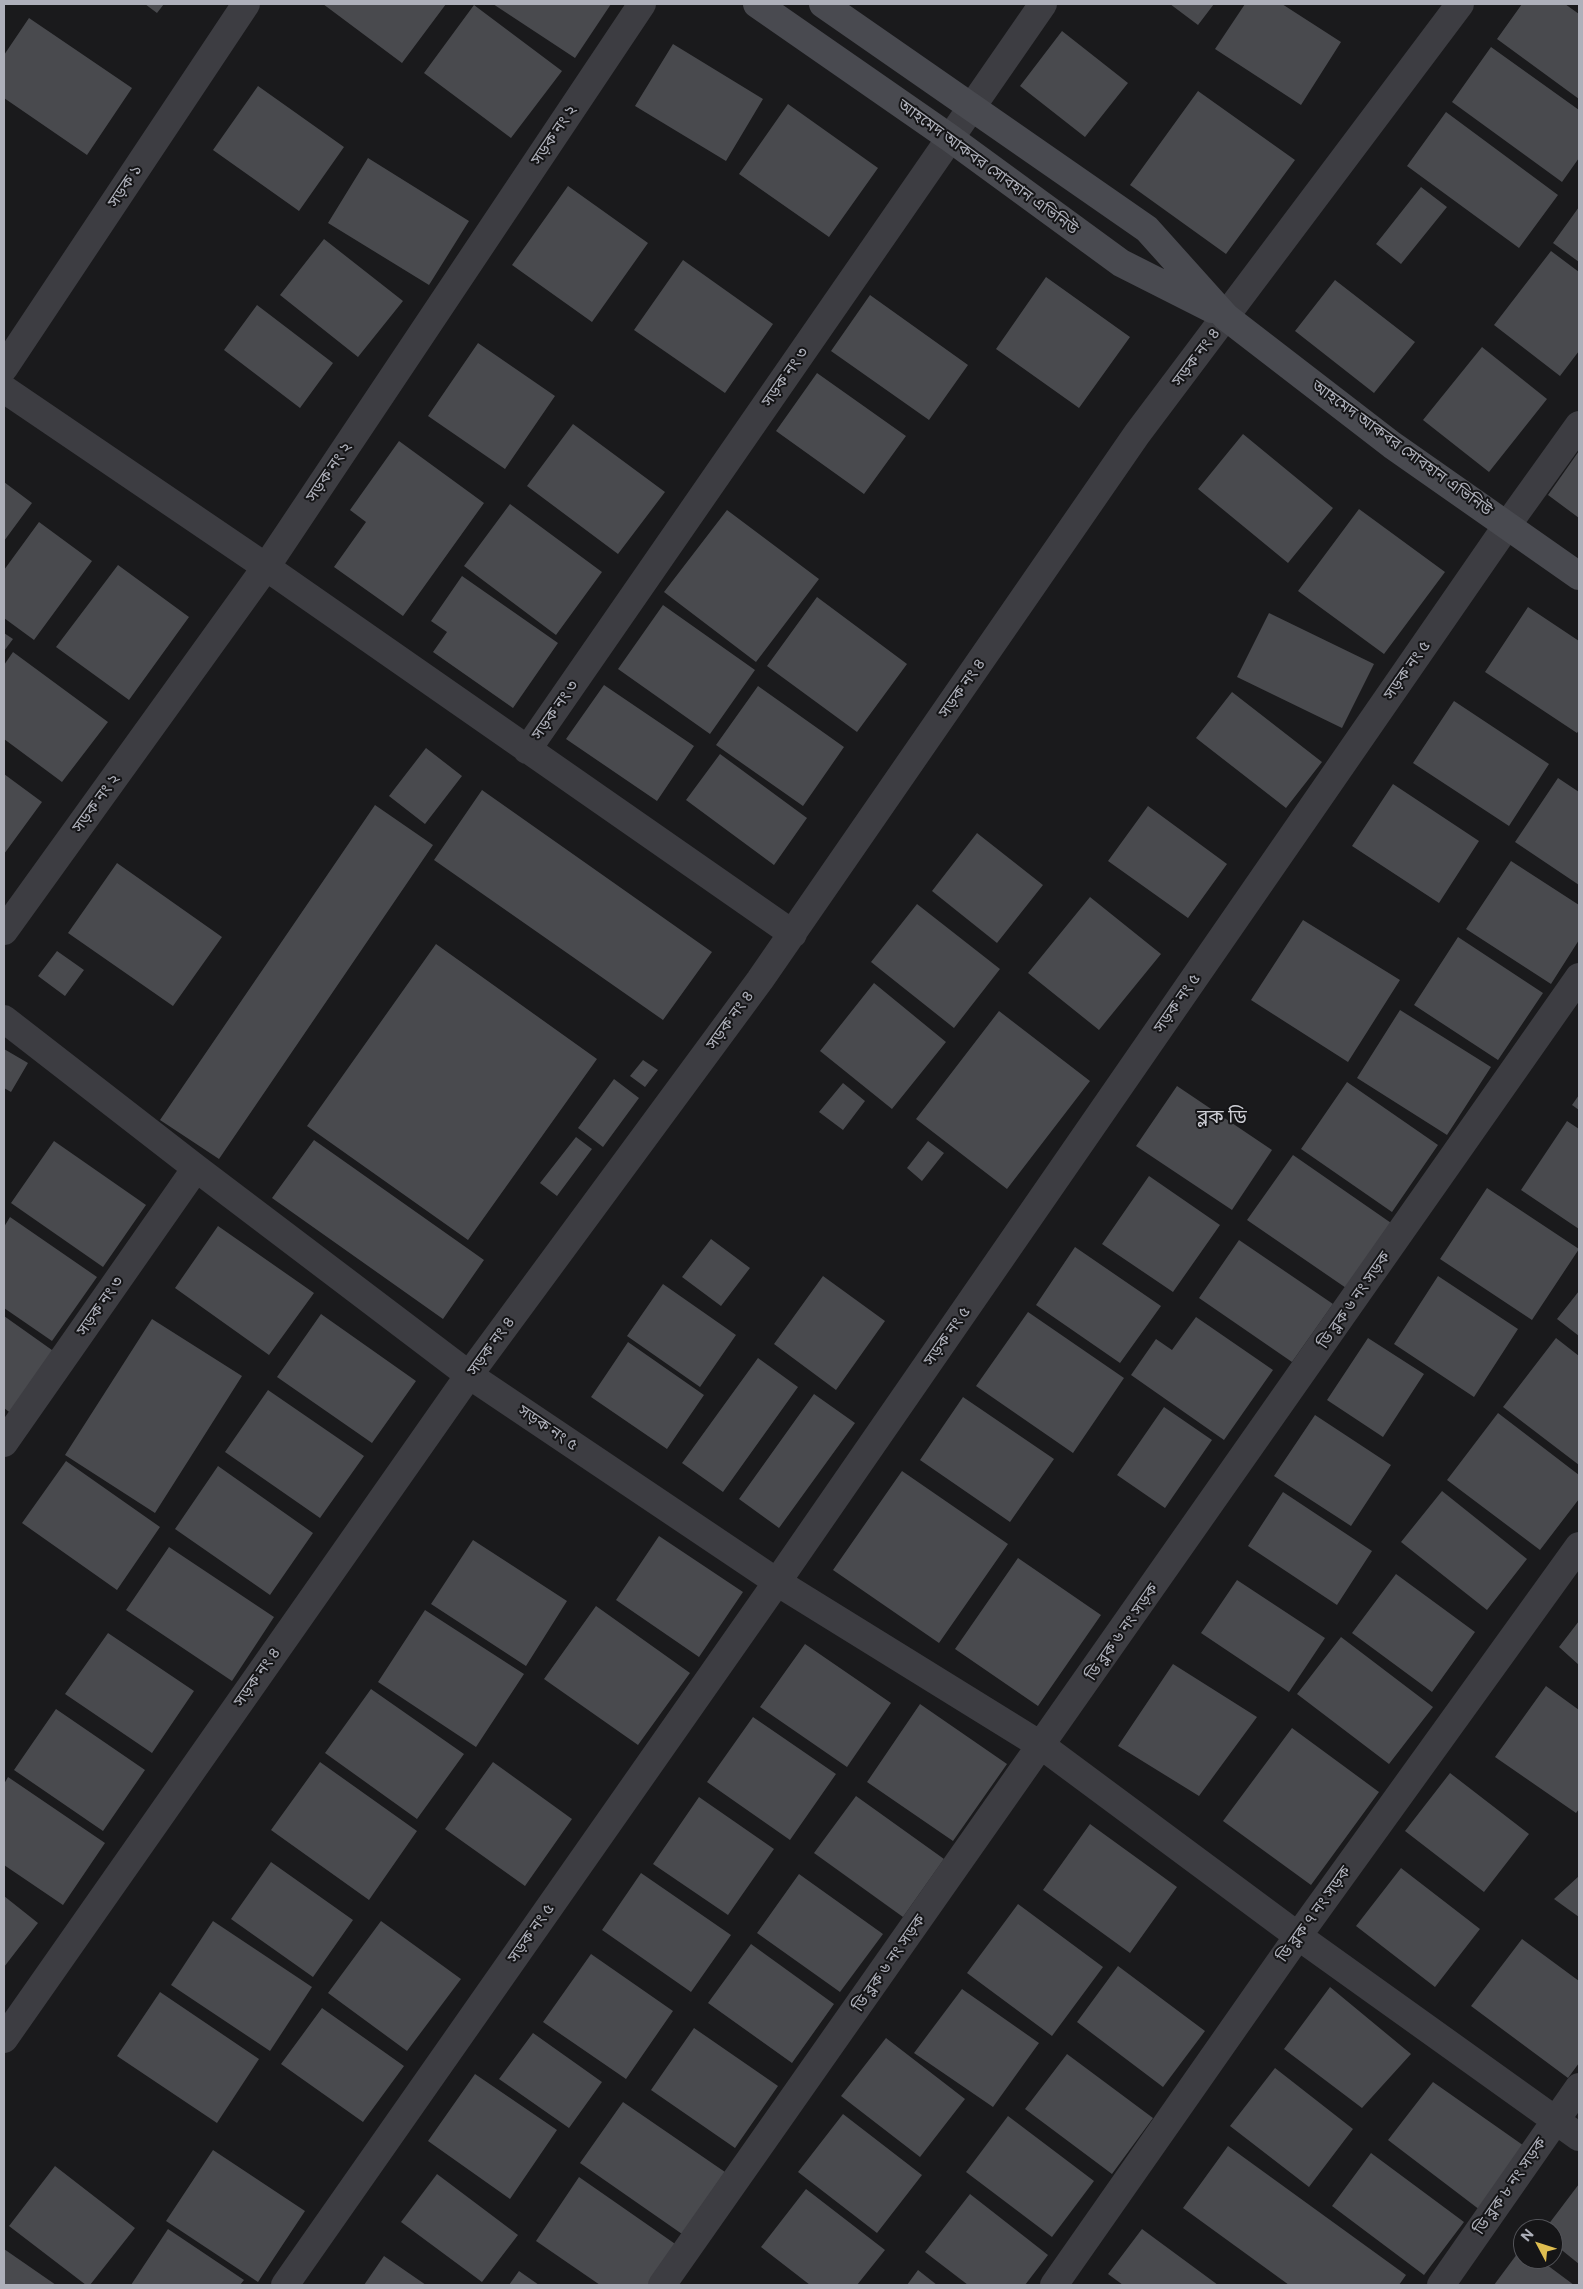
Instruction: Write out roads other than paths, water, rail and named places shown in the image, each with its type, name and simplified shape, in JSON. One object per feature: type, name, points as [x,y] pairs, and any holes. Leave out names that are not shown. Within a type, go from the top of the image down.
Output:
[{"type":"street","name":"সড়ক ১","points":[[4,368],[246,4]]},
{"type":"street","name":"সড়ক নং ২","points":[[4,931],[266,567],[642,4]]},
{"type":"street","name":"আহমেদ আকবর সোবহান এভিনিউ","points":[[757,4],[950,138],[1121,263],[1226,317],[1392,445],[1508,524],[1579,576]]},
{"type":"street","name":"আহমেদ আকবর সোবহান এভিনিউ","points":[[823,4],[1147,229],[1226,317]]},
{"type":"street","name":"সড়ক নং ৩","points":[[527,750],[1043,4]]},
{"type":"street","name":"সড়ক নং ৪","points":[[4,2039],[469,1375],[792,934],[1137,434],[1460,4]]},
{"type":"street","points":[[4,389],[266,567],[792,934]]},
{"type":"street","name":"সড়ক নং ৫","points":[[285,2285],[777,1582],[1508,524],[1579,425]]},
{"type":"street","name":"ডি ব্লক ৬ নং সড়ক","points":[[662,2285],[1042,1746],[1579,978]]},
{"type":"street","name":"সড়ক নং ৫","points":[[4,1019],[196,1168],[469,1375],[777,1582],[1042,1746],[1298,1936],[1579,2137]]},
{"type":"street","name":"সড়ক নং ৩","points":[[4,1443],[196,1168]]},
{"type":"street","name":"ডি ব্লক ৭ নং সড়ক","points":[[1054,2285],[1298,1936],[1579,1546]]},
{"type":"street","name":"ডি ব্লক ৮ নং সড়ক","points":[[1441,2285],[1579,2087]]},
{"type":"district","name":"ব্লক ডি","points":[[1222,1117]]}]
